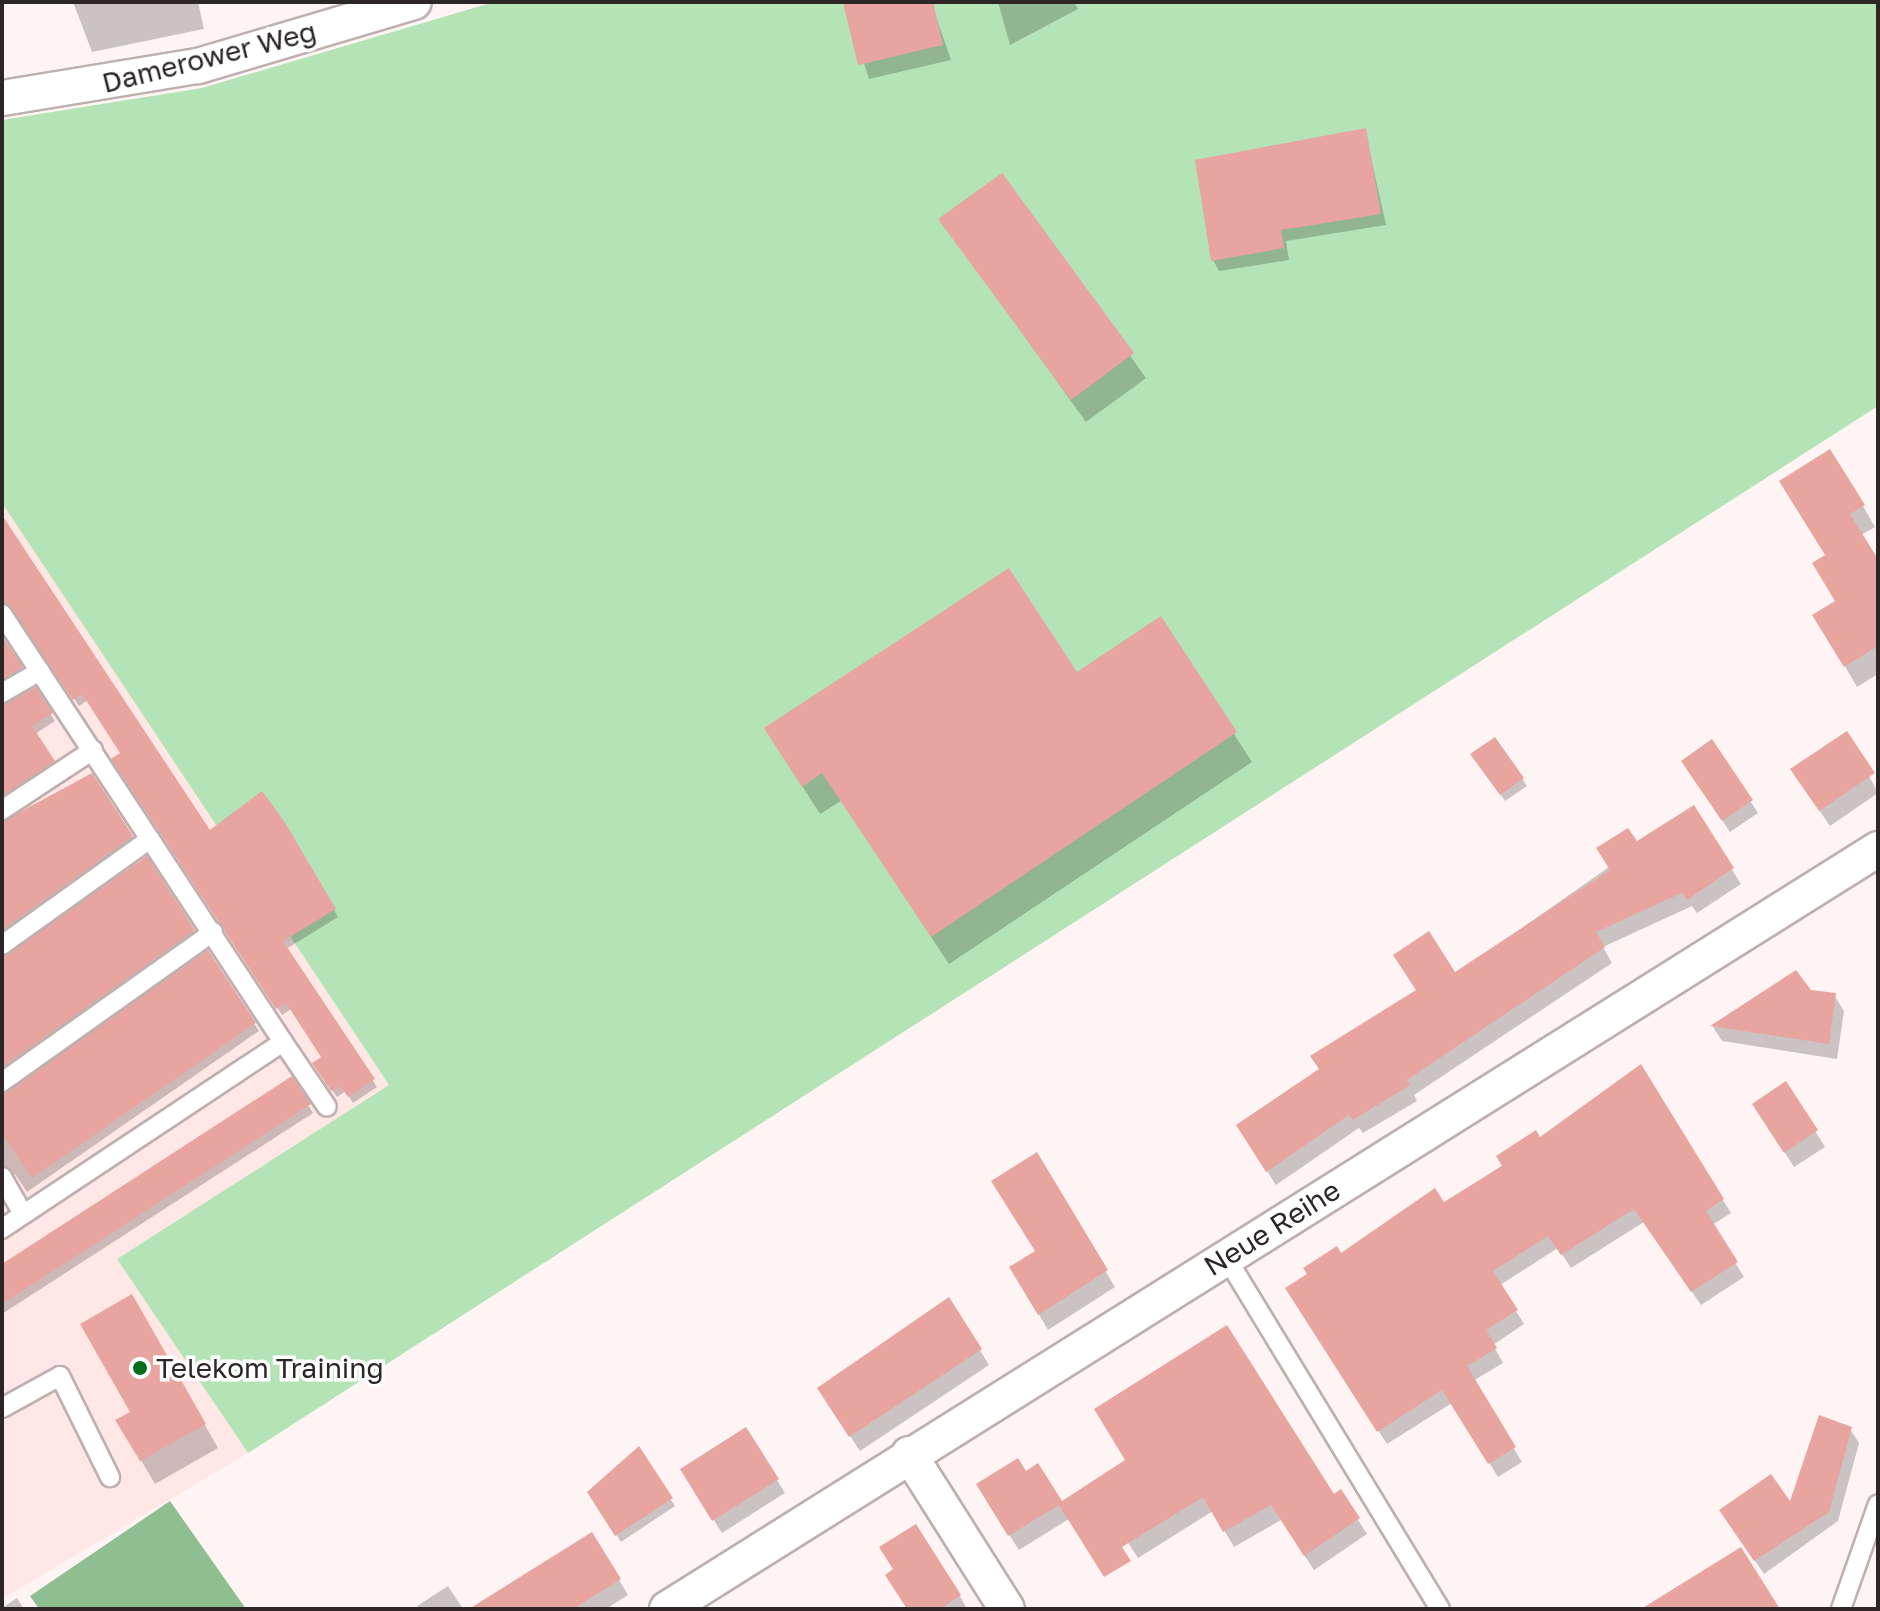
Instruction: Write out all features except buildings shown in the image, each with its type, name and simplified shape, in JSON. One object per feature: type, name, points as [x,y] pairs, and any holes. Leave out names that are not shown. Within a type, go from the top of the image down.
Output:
[{"type":"street","name":"Damerower Weg","points":[[2,98],[198,66],[414,2]]},
{"type":"street","name":"Neue Reihe","points":[[667,1609],[909,1454],[1878,849]]},
{"type":"street","points":[[909,1454],[1007,1609]]},
{"type":"lane","points":[[2,614],[327,1107]]},
{"type":"lane","points":[[2,693],[40,671]]},
{"type":"lane","points":[[2,810],[93,750]]},
{"type":"lane","points":[[2,945],[150,839]]},
{"type":"lane","points":[[2,1082],[213,932]]},
{"type":"lane","points":[[2,1229],[283,1042]]},
{"type":"lane","points":[[2,1177],[23,1214]]},
{"type":"lane","points":[[1226,1257],[1440,1609]]},
{"type":"lane","points":[[2,1408],[60,1376],[110,1477]]},
{"type":"lane","points":[[1841,1609],[1878,1504]]},
{"type":"shaded area","points":[[2,503],[389,1085],[117,1259],[248,1453],[2,1599]]},
{"type":"green space","points":[[494,2],[1878,2],[1878,406],[248,1453],[117,1259],[389,1085],[2,503],[2,120],[202,88]]},
{"type":"green space","points":[[170,1501],[246,1609],[39,1609],[30,1596]]},
{"type":"place","name":"Telekom Training","points":[[140,1368]]}]
